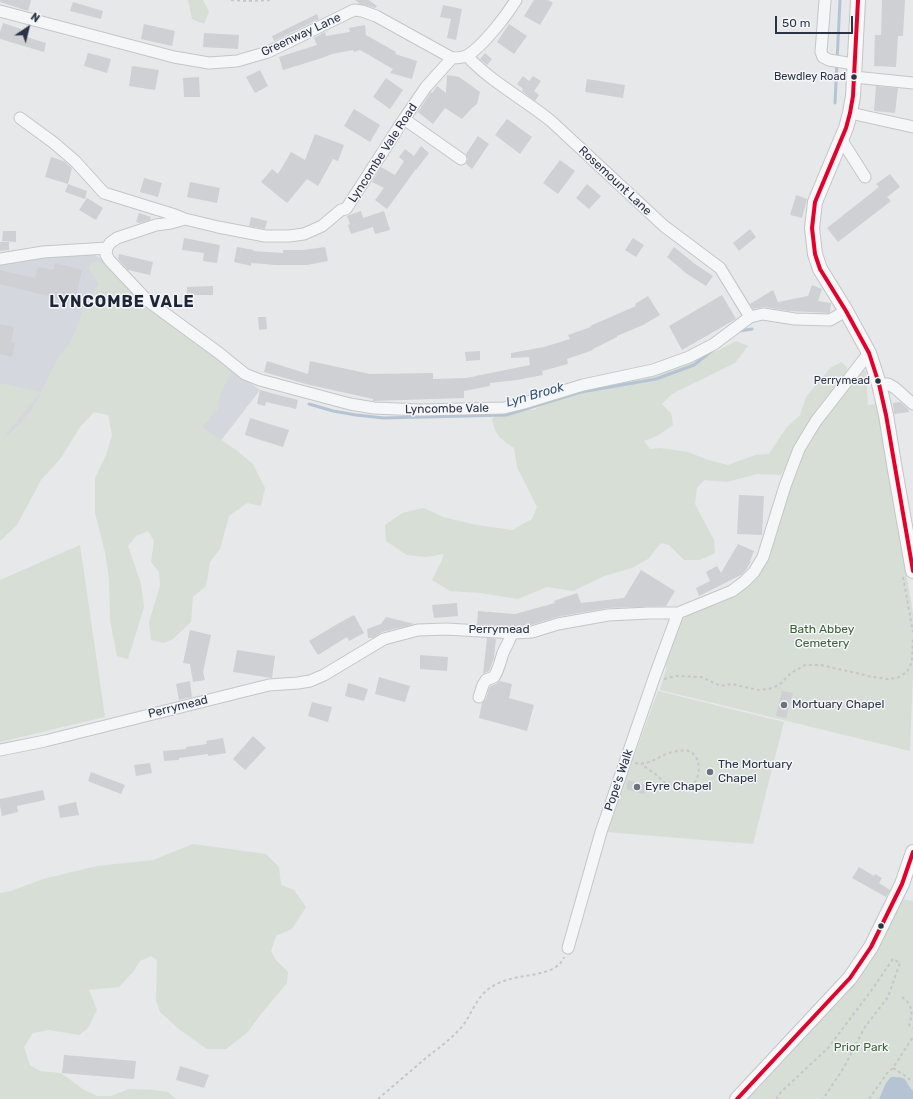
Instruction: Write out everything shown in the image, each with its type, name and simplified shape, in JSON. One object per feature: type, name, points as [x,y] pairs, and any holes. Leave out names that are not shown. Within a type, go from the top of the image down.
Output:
[{"type":"main road","points":[[858,0],[845,66],[853,96],[850,113],[846,128],[815,202],[812,228],[815,254],[820,270],[846,311],[869,353],[880,384],[913,571]]},
{"type":"main road","points":[[737,1099],[850,978],[871,947],[902,884],[913,852]]},
{"type":"street","points":[[452,58],[466,56],[478,47],[509,11],[516,0]]},
{"type":"street","points":[[825,0],[821,52],[823,57],[845,66],[913,83]]},
{"type":"street","name":"Greenway Lane","points":[[0,11],[174,57],[209,63],[237,61],[268,52],[354,10],[376,16],[452,58]]},
{"type":"street","name":"Rosemount Lane","points":[[466,56],[481,69],[551,121],[664,226],[720,268],[750,317]]},
{"type":"street","name":"Lyncombe Vale Road","points":[[107,248],[110,243],[117,238],[156,225],[184,219],[265,236],[289,236],[304,234],[322,226],[341,210],[346,209],[404,118],[426,87],[452,58]]},
{"type":"street","points":[[850,113],[913,127]]},
{"type":"street","points":[[20,118],[54,143],[75,161],[104,193],[184,219]]},
{"type":"street","points":[[404,118],[461,160]]},
{"type":"street","points":[[841,139],[865,177]]},
{"type":"street","points":[[0,259],[43,252],[107,248]]},
{"type":"street","name":"Lyncombe Vale","points":[[107,248],[106,255],[148,301],[245,374],[260,380],[350,404],[374,408],[421,410],[504,408],[583,385],[653,370],[689,357],[714,344],[750,317]]},
{"type":"street","points":[[750,317],[763,314],[795,319],[830,320],[846,311]]},
{"type":"street","name":"Perrymead","points":[[0,750],[45,741],[269,685],[310,681],[324,675],[384,640],[418,630],[446,629],[512,633],[532,632],[558,624],[608,615],[678,613],[732,591],[754,572],[764,557],[785,486],[799,449],[816,421],[869,353]]},
{"type":"street","points":[[880,384],[888,384],[896,388],[913,404]]},
{"type":"street","name":"Pope's Walk","points":[[568,948],[601,832],[678,613]]},
{"type":"street","points":[[479,697],[486,680],[494,677],[498,671],[503,653],[512,633]]},
{"type":"path","points":[[231,0],[273,0]]},
{"type":"path","points":[[654,678],[663,680],[676,676],[701,676],[721,686],[732,684],[758,690],[769,689],[779,685],[791,673],[805,665],[821,665],[872,677],[887,679],[897,678],[907,672],[912,662],[913,637]]},
{"type":"path","points":[[626,761],[641,764],[671,787],[680,790],[688,789],[694,785],[699,768],[698,760],[694,753],[685,750],[670,752],[653,761],[641,764]]},
{"type":"path","points":[[378,1099],[463,1025],[480,997],[491,986],[507,980],[549,971],[563,962],[568,948]]},
{"type":"path","points":[[776,1099],[781,1092],[828,1048],[871,992],[893,959],[900,963],[888,997],[865,1027],[843,1069],[823,1099]]},
{"type":"path","points":[[902,997],[909,1002],[912,1009],[912,1018],[909,1025],[913,1028]]},
{"type":"path","points":[[869,1099],[888,1072],[893,1068],[913,1037]]},
{"type":"path","points":[[893,1068],[913,1082]]},
{"type":"shaded area","points":[[92,253],[113,267],[143,303],[260,390],[213,451],[111,384],[0,492],[0,263]]},
{"type":"green space","points":[[188,0],[203,0],[209,12],[204,24],[192,19]]},
{"type":"green space","points":[[97,261],[112,270],[226,361],[231,374],[221,392],[218,409],[202,427],[236,450],[253,464],[265,488],[261,506],[247,503],[229,516],[220,549],[210,562],[206,586],[193,597],[191,622],[173,639],[164,643],[151,640],[149,622],[160,586],[159,572],[151,562],[154,541],[148,531],[136,536],[128,546],[141,584],[144,607],[128,659],[117,656],[110,620],[109,579],[105,552],[95,513],[95,478],[106,455],[112,435],[108,415],[94,412],[80,427],[61,458],[41,480],[17,525],[0,541],[0,383],[41,392],[59,356],[71,341],[82,311],[98,285],[88,268],[91,263]],"holes":[[[41,392],[20,424],[4,437]]]},
{"type":"green space","points":[[736,341],[748,346],[735,363],[672,394],[662,404],[671,413],[673,425],[657,436],[644,441],[650,449],[660,448],[688,452],[708,460],[728,465],[755,455],[769,454],[786,428],[800,415],[806,397],[830,368],[841,362],[847,367],[846,374],[792,450],[787,466],[781,475],[757,474],[727,482],[704,480],[697,488],[695,504],[714,540],[715,553],[700,560],[684,560],[669,545],[661,543],[648,559],[632,568],[604,576],[573,591],[547,587],[518,599],[480,593],[450,591],[432,580],[444,554],[426,557],[407,555],[386,541],[385,525],[402,513],[424,508],[443,517],[476,525],[512,530],[532,519],[537,507],[517,467],[514,448],[505,442],[495,430],[492,419],[502,411],[519,409],[534,410],[558,396],[694,358],[719,350]]},
{"type":"green space","name":"Bath Abbey Cemetery","points":[[861,371],[866,371],[868,405],[877,404],[913,613],[913,672],[910,751],[660,690],[666,670],[669,644],[676,635],[681,620],[685,618],[686,613],[708,607],[734,595],[752,581],[804,453],[821,423]]},
{"type":"green space","points":[[80,545],[105,717],[0,742],[0,580]]},
{"type":"green space","points":[[658,691],[784,722],[753,844],[606,832]]},
{"type":"green space","points":[[193,844],[266,854],[279,867],[281,885],[294,890],[306,907],[292,929],[276,936],[271,951],[276,960],[288,972],[287,983],[248,1032],[226,1049],[207,1049],[180,1030],[160,1012],[156,1000],[157,960],[151,956],[140,961],[133,972],[119,987],[89,990],[97,1010],[88,1028],[79,1035],[49,1030],[33,1033],[24,1047],[30,1065],[40,1071],[61,1073],[84,1090],[97,1096],[111,1096],[129,1089],[168,1092],[176,1099],[0,1099],[0,893],[11,891],[43,879],[97,866],[153,860]]},
{"type":"green space","name":"Prior Park","points":[[902,899],[913,901],[913,1099],[743,1099],[867,967],[880,945]]},
{"type":"water","points":[[891,1077],[905,1080],[913,1091],[913,1099],[879,1099],[886,1083]]},
{"type":"building","points":[[0,0],[31,0],[28,11],[0,2]]},
{"type":"building","points":[[355,0],[369,0],[377,6],[375,8],[360,4]]},
{"type":"building","points":[[534,0],[548,0],[553,3],[540,25],[524,16]]},
{"type":"building","points":[[882,0],[905,0],[903,36],[898,36],[896,67],[874,66],[875,35],[881,35]]},
{"type":"building","points":[[73,2],[103,11],[101,19],[70,11]]},
{"type":"building","points":[[443,5],[462,9],[456,40],[447,38],[451,19],[440,17]]},
{"type":"building","points":[[317,14],[319,19],[274,41],[272,36]]},
{"type":"building","points":[[3,23],[21,29],[20,35],[46,43],[44,52],[0,39],[0,32]]},
{"type":"building","points":[[144,24],[175,31],[172,46],[141,39]]},
{"type":"building","points":[[509,24],[527,36],[514,54],[497,42]]},
{"type":"building","points":[[365,25],[366,35],[396,52],[395,54],[417,61],[412,79],[390,73],[393,69],[360,50],[332,54],[283,70],[279,57],[317,45],[314,38],[325,32],[326,36],[350,32],[349,28]]},
{"type":"building","points":[[204,33],[239,35],[238,49],[203,47]]},
{"type":"building","points":[[88,53],[111,59],[107,73],[84,66]]},
{"type":"building","points":[[485,53],[492,59],[487,65],[480,59]]},
{"type":"building","points":[[132,66],[159,70],[155,90],[129,86]]},
{"type":"building","points":[[260,70],[268,86],[255,93],[246,77]]},
{"type":"building","points":[[447,75],[459,77],[480,92],[477,104],[462,119],[445,108],[433,124],[418,112],[431,92],[432,93],[437,86],[446,93]]},
{"type":"building","points":[[523,76],[529,81],[533,76],[541,81],[534,91],[539,95],[535,101],[522,91],[523,89],[517,84]]},
{"type":"building","points":[[199,77],[200,97],[184,97],[183,78]]},
{"type":"building","points":[[386,78],[403,90],[390,109],[373,97]]},
{"type":"building","points":[[587,79],[625,85],[623,98],[585,92]]},
{"type":"building","points":[[876,86],[898,88],[895,113],[874,111]]},
{"type":"building","points":[[354,109],[380,125],[370,142],[344,126]]},
{"type":"building","points":[[507,119],[532,137],[520,154],[495,135]]},
{"type":"building","points":[[315,134],[344,145],[338,161],[333,159],[318,186],[307,179],[287,203],[261,182],[272,169],[278,174],[291,152],[305,160]]},
{"type":"building","points":[[478,136],[489,144],[472,169],[466,164],[468,159],[466,154]]},
{"type":"building","points":[[421,146],[429,153],[387,209],[375,200],[384,188],[372,182],[381,167],[395,175],[404,161],[399,157],[405,149],[414,156]]},
{"type":"building","points":[[51,157],[64,161],[72,168],[68,184],[45,177]]},
{"type":"building","points":[[560,160],[575,171],[558,194],[543,183]]},
{"type":"building","points":[[890,174],[900,187],[887,197],[891,201],[838,242],[827,228],[879,187],[876,184]]},
{"type":"building","points":[[144,178],[162,183],[158,197],[140,192]]},
{"type":"building","points":[[190,182],[220,188],[217,203],[187,197]]},
{"type":"building","points":[[68,184],[87,191],[85,199],[65,192]]},
{"type":"building","points":[[587,184],[601,196],[589,209],[576,198]]},
{"type":"building","points":[[796,195],[807,199],[802,218],[790,215]]},
{"type":"building","points":[[87,198],[103,208],[96,220],[79,210]]},
{"type":"building","points":[[361,211],[363,218],[384,211],[390,230],[375,234],[373,227],[351,234],[347,216]]},
{"type":"building","points":[[139,213],[151,217],[150,220],[140,223],[136,222]]},
{"type":"building","points":[[251,217],[267,221],[265,229],[249,226]]},
{"type":"building","points":[[750,229],[756,237],[739,251],[733,243]]},
{"type":"building","points":[[3,231],[16,231],[16,242],[2,241]]},
{"type":"building","points":[[184,238],[220,245],[217,263],[203,261],[204,253],[182,250]]},
{"type":"building","points":[[633,238],[644,245],[636,257],[625,250]]},
{"type":"building","points":[[0,242],[9,242],[9,250],[0,251]]},
{"type":"building","points":[[237,247],[254,250],[253,251],[283,253],[283,250],[303,250],[325,247],[328,261],[307,265],[251,263],[251,266],[234,262]]},
{"type":"building","points":[[674,247],[713,276],[706,286],[687,274],[667,257]]},
{"type":"building","points":[[119,254],[153,262],[150,275],[128,270],[118,259]]},
{"type":"building","points":[[55,263],[82,270],[74,304],[0,284],[0,270],[35,278],[38,267],[53,270]]},
{"type":"building","points":[[812,285],[822,289],[818,301],[831,303],[829,313],[789,311],[764,307],[753,309],[750,304],[773,290],[778,302],[808,296]]},
{"type":"building","points":[[213,286],[213,295],[187,295],[187,287]]},
{"type":"building","points":[[722,295],[736,319],[682,350],[669,326]]},
{"type":"building","points":[[648,296],[660,315],[643,325],[617,336],[593,350],[567,359],[568,364],[542,371],[543,375],[490,383],[490,386],[464,391],[464,398],[373,401],[373,399],[306,384],[264,372],[267,361],[308,374],[310,361],[370,374],[433,373],[433,379],[466,378],[530,365],[529,357],[511,358],[511,353],[544,347],[570,339],[568,335],[591,327],[590,326],[636,306],[635,304]]},
{"type":"building","points":[[258,317],[266,317],[267,329],[259,330]]},
{"type":"building","points":[[0,324],[14,327],[11,342],[15,343],[12,357],[0,354]]},
{"type":"building","points":[[480,351],[480,360],[466,361],[465,352]]},
{"type":"building","points":[[260,390],[298,400],[296,409],[266,402],[265,406],[257,404]]},
{"type":"building","points":[[900,402],[908,409],[909,412],[894,414],[893,403]]},
{"type":"building","points":[[250,418],[289,430],[283,447],[245,435]]},
{"type":"building","points":[[739,495],[764,496],[762,535],[737,534]]},
{"type":"building","points":[[738,544],[754,551],[746,570],[741,575],[699,596],[696,588],[710,581],[706,572],[717,566],[721,573]]},
{"type":"building","points":[[641,570],[675,591],[666,606],[607,608],[557,617],[531,625],[515,626],[477,624],[478,611],[515,614],[555,603],[554,601],[577,593],[581,603],[624,598]]},
{"type":"building","points":[[457,603],[458,616],[434,618],[432,605]]},
{"type":"building","points":[[354,615],[364,633],[349,641],[347,637],[318,655],[309,641]]},
{"type":"building","points":[[386,617],[415,624],[382,632],[373,638],[368,638],[367,629],[381,624]]},
{"type":"building","points":[[190,630],[211,635],[203,672],[205,680],[193,682],[190,664],[183,663]]},
{"type":"building","points":[[487,638],[496,639],[494,658],[489,671],[483,674]]},
{"type":"building","points":[[237,650],[275,656],[272,678],[233,672]]},
{"type":"building","points":[[420,655],[448,657],[447,671],[420,669]]},
{"type":"building","points":[[379,677],[410,686],[405,702],[375,694]]},
{"type":"building","points":[[190,681],[192,697],[179,700],[176,684]]},
{"type":"building","points":[[500,681],[512,684],[509,698],[534,705],[527,731],[479,718],[482,703],[486,699],[489,688]]},
{"type":"building","points":[[348,683],[368,689],[364,701],[345,696]]},
{"type":"building","name":"Mortuary Chapel","points":[[782,691],[793,693],[786,718],[776,716]]},
{"type":"building","points":[[312,702],[332,707],[328,722],[308,716]]},
{"type":"building","points":[[253,736],[266,748],[245,770],[233,759]]},
{"type":"building","points":[[223,738],[226,753],[208,756],[208,754],[179,758],[179,760],[164,761],[163,751],[186,749],[186,747],[207,744],[206,741]]},
{"type":"building","points":[[150,763],[152,773],[136,776],[134,765]]},
{"type":"building","points":[[91,772],[125,785],[121,794],[88,781]]},
{"type":"building","name":"Eyre Chapel","points":[[628,780],[646,785],[650,790],[643,794],[626,789]]},
{"type":"building","points":[[43,790],[45,800],[17,806],[18,812],[2,816],[0,799]]},
{"type":"building","points":[[76,802],[79,815],[60,818],[58,806]]},
{"type":"building","points":[[859,867],[874,876],[875,874],[882,878],[879,883],[890,890],[886,897],[852,878]]},
{"type":"building","points":[[64,1055],[136,1061],[134,1079],[62,1073]]},
{"type":"building","points":[[180,1066],[209,1075],[204,1088],[176,1080]]},
{"type":"waterway","name":"Lyn Brook","points":[[835,103],[840,0]]},
{"type":"waterway","name":"Lyn Brook","points":[[739,331],[752,329]]},
{"type":"waterway","name":"Lyn Brook","points":[[309,404],[333,411],[384,418],[506,415],[581,392],[656,379],[694,365],[713,350]]},
{"type":"transit line","points":[[858,0],[853,96],[850,113],[846,128],[815,202],[812,228],[815,254],[820,269],[846,311],[869,353],[879,384],[886,415],[913,571]]},
{"type":"transit line","points":[[737,1099],[850,978],[871,947],[902,884],[913,852]]},
{"type":"place","name":"Bewdley Road","points":[[854,77]]},
{"type":"place","name":"Perrymead","points":[[878,381]]},
{"type":"place","name":"Mortuary Chapel","points":[[784,705]]},
{"type":"place","name":"The Mortuary Chapel","points":[[710,772]]},
{"type":"place","name":"Eyre Chapel","points":[[637,787]]},
{"type":"district","name":"LYNCOMBE VALE","points":[[122,302]]}]
